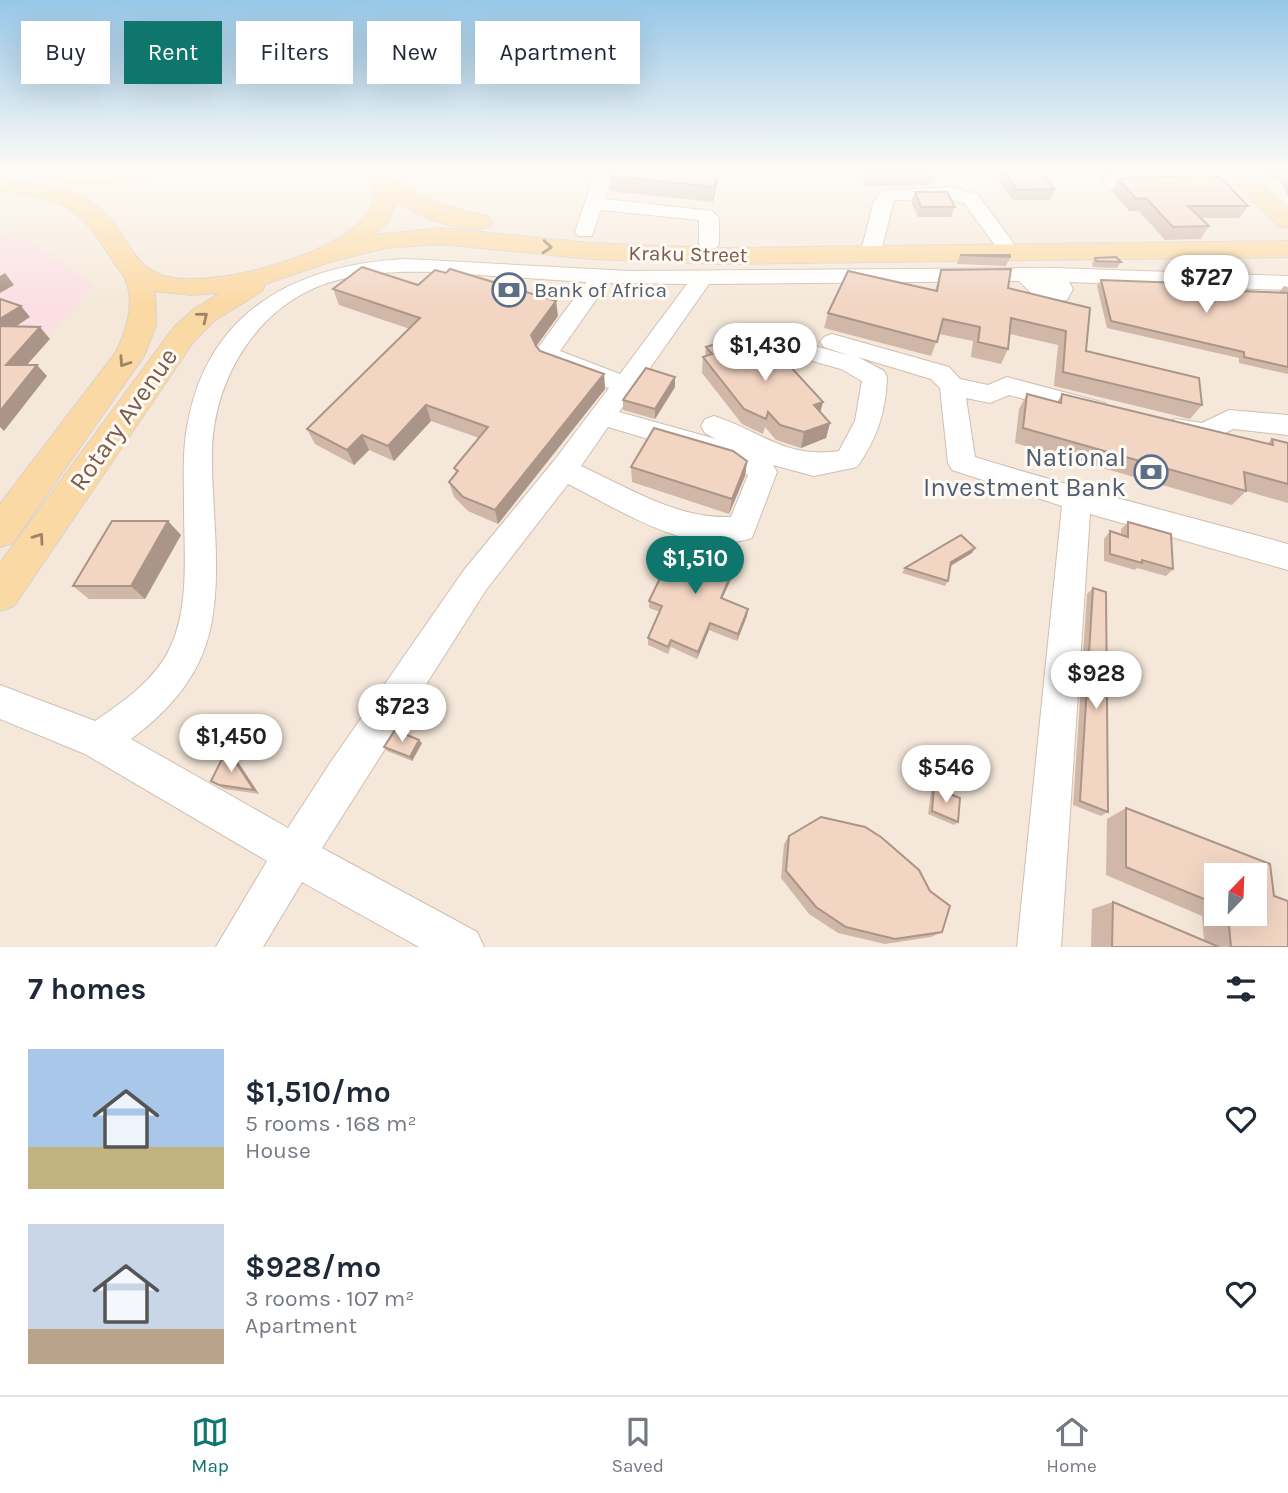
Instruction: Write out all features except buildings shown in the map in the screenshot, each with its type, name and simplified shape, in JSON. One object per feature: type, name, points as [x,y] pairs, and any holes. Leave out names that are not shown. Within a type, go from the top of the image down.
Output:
[{"type":"main road","points":[[91,216],[108,231],[115,245],[138,275],[179,285],[205,286],[274,274],[334,253],[361,236],[379,216]]},
{"type":"main road","points":[[108,231],[116,216]]},
{"type":"main road","name":"Kraku Street","points":[[452,216],[709,244],[835,252]]},
{"type":"main road","name":"Kraku Street","points":[[334,253],[386,240],[441,236],[663,255],[793,256],[871,251],[1288,248]]},
{"type":"main road","name":"Rotary Avenue","points":[[0,594],[184,334],[235,293],[274,274]]},
{"type":"main road","name":"Rotary Avenue","points":[[0,532],[129,356],[142,331],[144,314],[138,275]]},
{"type":"street","points":[[585,232],[590,216]]},
{"type":"street","points":[[707,216],[709,218],[709,244]]},
{"type":"street","points":[[871,251],[880,216]]},
{"type":"street","points":[[984,216],[1010,252]]},
{"type":"street","points":[[97,741],[134,718],[162,691],[182,664],[194,637],[201,570],[198,512],[200,430],[207,396],[242,332],[274,307],[320,278],[355,270],[418,265],[602,276],[1153,275],[1288,283]]},
{"type":"street","points":[[602,276],[547,352],[552,358],[625,385]]},
{"type":"street","points":[[237,947],[343,776],[475,580],[563,470],[704,276]]},
{"type":"street","points":[[715,426],[769,454],[814,465],[847,460],[861,443],[874,407],[875,377],[849,363],[774,343],[760,332]]},
{"type":"street","points":[[808,335],[940,373],[952,386],[962,463],[1077,500],[1115,507],[1288,557]]},
{"type":"street","points":[[952,386],[990,394],[1007,386],[1189,432],[1206,433],[1229,419],[1288,425]]},
{"type":"street","points":[[563,470],[672,521],[705,530],[741,529],[763,472],[741,456],[601,416]]},
{"type":"street","points":[[1039,947],[1077,500]]},
{"type":"street","points":[[0,702],[97,741],[199,797],[294,856],[462,947]]},
{"type":"shaded area","points":[[0,216],[1288,216],[1288,947],[0,947]]},
{"type":"shaded area","points":[[0,237],[30,241],[94,286],[0,384]]},
{"type":"place","name":"Bank of Africa","points":[[509,290]]},
{"type":"place","name":"National Investment Bank","points":[[1151,472]]}]
